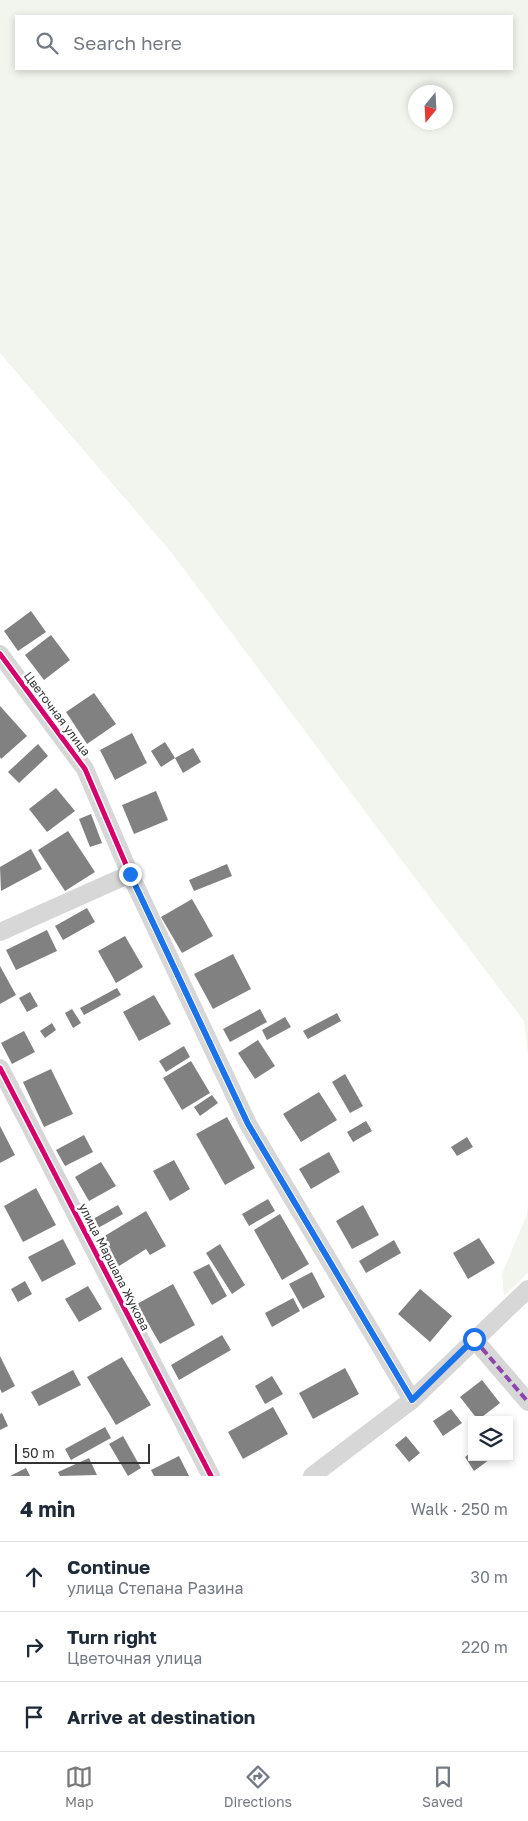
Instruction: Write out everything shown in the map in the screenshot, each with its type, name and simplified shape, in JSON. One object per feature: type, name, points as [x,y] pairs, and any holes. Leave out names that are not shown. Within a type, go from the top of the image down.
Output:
[{"type":"street","name":"Цветочная улица","points":[[0,654],[85,769],[130,874],[248,1124],[412,1400]]},
{"type":"street","points":[[0,932],[130,874]]},
{"type":"street","name":"улица Маршала Жукова","points":[[0,1068],[211,1476]]},
{"type":"street","points":[[312,1476],[412,1400],[528,1289]]},
{"type":"street","points":[[474,1339],[528,1402]]},
{"type":"shaded area","points":[[0,0],[528,0],[528,1055],[524,1021],[171,552],[0,353]]},
{"type":"shaded area","points":[[528,1203],[528,1273],[504,1296],[502,1274],[527,1214]]},
{"type":"building","points":[[31,611],[46,632],[18,651],[4,631]]},
{"type":"building","points":[[51,635],[70,660],[44,680],[25,655]]},
{"type":"building","points":[[94,693],[116,724],[87,744],[66,712]]},
{"type":"building","points":[[0,706],[27,736],[1,759],[0,757]]},
{"type":"building","points":[[132,733],[147,763],[115,780],[100,750]]},
{"type":"building","points":[[165,742],[175,758],[161,767],[151,751]]},
{"type":"building","points":[[38,744],[48,756],[19,783],[8,772]]},
{"type":"building","points":[[193,748],[201,762],[183,773],[175,758]]},
{"type":"building","points":[[56,788],[75,811],[47,832],[29,809]]},
{"type":"building","points":[[156,791],[168,820],[134,834],[122,805]]},
{"type":"building","points":[[91,814],[102,843],[90,847],[79,819]]},
{"type":"building","points":[[68,831],[95,872],[65,891],[38,850]]},
{"type":"building","points":[[31,849],[42,869],[1,891],[0,867]]},
{"type":"building","points":[[227,864],[232,876],[194,891],[189,880]]},
{"type":"building","points":[[192,899],[213,936],[182,953],[161,917]]},
{"type":"building","points":[[87,908],[95,922],[63,940],[55,926]]},
{"type":"building","points":[[47,930],[57,951],[16,970],[6,950]]},
{"type":"building","points":[[125,936],[143,967],[116,983],[98,951]]},
{"type":"building","points":[[233,954],[251,989],[213,1009],[194,974]]},
{"type":"building","points":[[0,966],[16,995],[0,1004]]},
{"type":"building","points":[[117,988],[121,995],[84,1015],[80,1008]]},
{"type":"building","points":[[30,992],[38,1006],[27,1012],[19,998]]},
{"type":"building","points":[[154,995],[171,1024],[139,1041],[123,1012]]},
{"type":"building","points":[[72,1009],[81,1023],[73,1028],[65,1013]]},
{"type":"building","points":[[260,1009],[267,1022],[230,1042],[223,1029]]},
{"type":"building","points":[[337,1013],[341,1021],[308,1039],[303,1031]]},
{"type":"building","points":[[285,1017],[291,1027],[267,1040],[262,1030]]},
{"type":"building","points":[[52,1023],[56,1030],[45,1038],[40,1031]]},
{"type":"building","points":[[24,1031],[35,1052],[12,1064],[1,1043]]},
{"type":"building","points":[[258,1040],[275,1066],[255,1079],[238,1053]]},
{"type":"building","points":[[184,1046],[190,1057],[166,1072],[159,1061]]},
{"type":"building","points":[[191,1061],[210,1093],[182,1110],[163,1078]]},
{"type":"building","points":[[51,1069],[73,1114],[44,1127],[23,1082]]},
{"type":"building","points":[[345,1074],[363,1106],[350,1113],[332,1082]]},
{"type":"building","points":[[319,1092],[337,1120],[301,1142],[283,1114]]},
{"type":"building","points":[[212,1095],[218,1103],[200,1116],[194,1107]]},
{"type":"building","points":[[227,1117],[255,1168],[225,1185],[196,1134]]},
{"type":"building","points":[[366,1121],[372,1131],[353,1142],[347,1132]]},
{"type":"building","points":[[0,1126],[15,1155],[0,1163]]},
{"type":"building","points":[[84,1135],[93,1152],[65,1166],[56,1150]]},
{"type":"building","points":[[467,1137],[473,1147],[457,1156],[451,1147]]},
{"type":"building","points":[[329,1152],[340,1172],[311,1189],[299,1169]]},
{"type":"building","points":[[174,1160],[190,1189],[170,1201],[153,1171]]},
{"type":"building","points":[[101,1162],[116,1186],[89,1201],[75,1177]]},
{"type":"building","points":[[36,1188],[56,1225],[23,1242],[4,1206]]},
{"type":"building","points":[[268,1199],[275,1211],[249,1226],[242,1214]]},
{"type":"building","points":[[118,1205],[123,1214],[98,1228],[93,1219]]},
{"type":"building","points":[[363,1205],[379,1235],[352,1249],[336,1221]]},
{"type":"building","points":[[146,1211],[166,1246],[150,1255],[146,1249],[116,1268],[98,1240]]},
{"type":"building","points":[[280,1214],[309,1264],[282,1280],[254,1230]]},
{"type":"building","points":[[479,1238],[495,1263],[468,1279],[453,1253]]},
{"type":"building","points":[[63,1239],[76,1264],[42,1282],[28,1257]]},
{"type":"building","points":[[394,1240],[401,1253],[366,1273],[359,1261]]},
{"type":"building","points":[[220,1244],[245,1285],[232,1294],[206,1253]]},
{"type":"building","points":[[209,1264],[227,1296],[212,1305],[193,1272]]},
{"type":"building","points":[[312,1272],[325,1297],[303,1309],[289,1284]]},
{"type":"building","points":[[25,1281],[32,1294],[18,1302],[11,1289]]},
{"type":"building","points":[[173,1284],[195,1325],[160,1344],[137,1304]]},
{"type":"building","points":[[88,1286],[102,1309],[79,1322],[65,1299]]},
{"type":"building","points":[[420,1289],[452,1316],[430,1342],[398,1314]]},
{"type":"building","points":[[293,1298],[300,1311],[272,1327],[265,1313]]},
{"type":"building","points":[[222,1335],[231,1350],[179,1380],[171,1365]]},
{"type":"building","points":[[0,1356],[15,1386],[2,1393],[0,1389]]},
{"type":"building","points":[[122,1357],[151,1405],[116,1425],[87,1377]]},
{"type":"building","points":[[345,1368],[359,1394],[313,1419],[299,1393]]},
{"type":"building","points":[[73,1370],[81,1385],[39,1406],[31,1392]]},
{"type":"building","points":[[272,1376],[283,1394],[265,1404],[255,1386]]},
{"type":"building","points":[[482,1380],[500,1403],[483,1416],[475,1416],[460,1397]]},
{"type":"building","points":[[273,1407],[288,1434],[243,1459],[228,1432]]},
{"type":"building","points":[[451,1409],[462,1423],[443,1436],[433,1421]]},
{"type":"building","points":[[2,1413],[8,1426],[0,1430],[0,1414]]},
{"type":"building","points":[[105,1427],[111,1438],[71,1460],[65,1449]]},
{"type":"building","points":[[123,1436],[141,1468],[128,1476],[109,1444]]},
{"type":"building","points":[[406,1436],[420,1453],[409,1462],[395,1445]]},
{"type":"building","points":[[468,1455],[468,1461],[488,1461],[474,1471],[465,1457]]},
{"type":"building","points":[[179,1456],[189,1476],[154,1476],[151,1470]]},
{"type":"building","points":[[89,1458],[97,1475],[60,1476],[58,1472]]},
{"type":"building","points":[[26,1468],[30,1476],[10,1476]]},
{"type":"marked path","points":[[474,1339],[528,1402]]},
{"type":"cycle path","points":[[0,654],[85,769],[130,874],[248,1124],[412,1400]]},
{"type":"cycle path","points":[[0,1068],[211,1476]]},
{"type":"route","points":[[130,874],[248,1124],[412,1400],[474,1339]]}]
